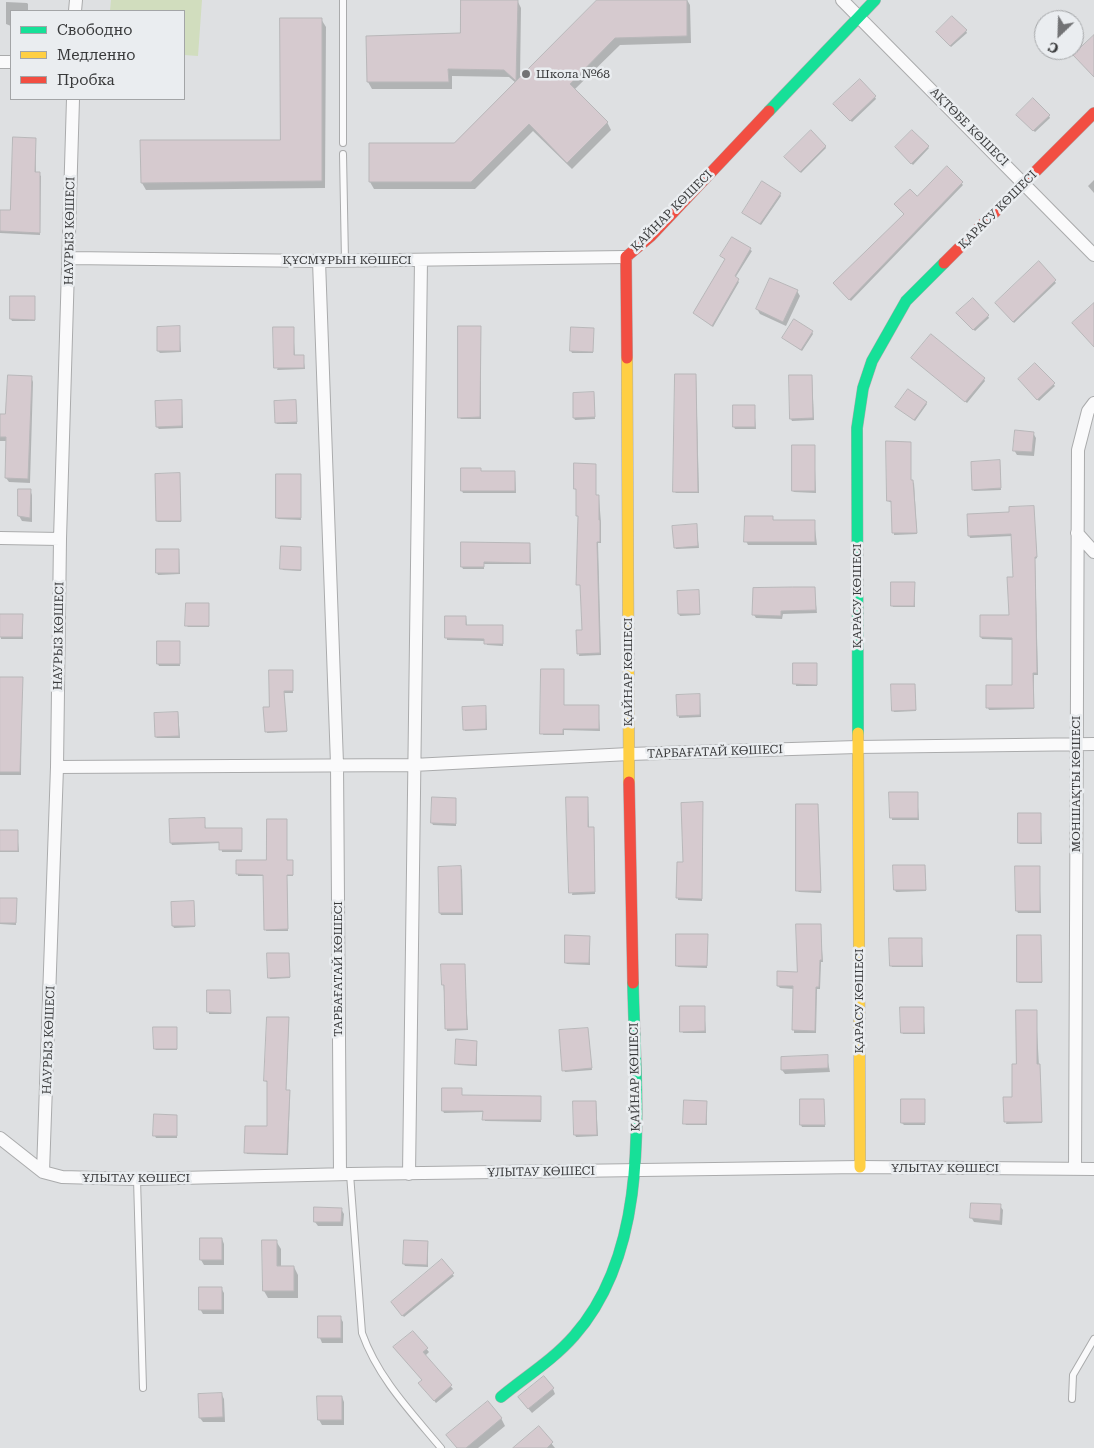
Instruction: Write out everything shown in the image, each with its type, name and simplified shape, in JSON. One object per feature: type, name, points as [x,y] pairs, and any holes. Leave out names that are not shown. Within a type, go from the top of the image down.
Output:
[{"type":"street","name":"АҚТӨБЕ КӨШЕСІ","points":[[842,0],[1025,183],[1094,255]]},
{"type":"street","name":"ҚАЙНАР КӨШЕСІ","points":[[501,1397],[574,1336],[598,1301],[615,1263],[628,1222],[636,1170],[629,754],[626,257],[651,236],[875,0]]},
{"type":"street","name":"НАУРЫЗ КӨШЕСІ","points":[[43,1172],[57,767],[60,539],[73,100]]},
{"type":"street","name":"ҚАРАСУ КӨШЕСІ","points":[[860,1167],[856,747],[857,428],[866,379],[872,361],[906,301],[1094,113]]},
{"type":"street","name":"ҚҰСМҰРЫН КӨШЕСІ","points":[[69,258],[345,261],[626,257]]},
{"type":"street","points":[[409,1174],[413,765],[416,719],[420,260]]},
{"type":"street","points":[[319,261],[337,764]]},
{"type":"street","name":"МОНШАҚТЫ КӨШЕСІ","points":[[1075,1169],[1078,450],[1088,412],[1094,403]]},
{"type":"street","points":[[1077,533],[1094,552]]},
{"type":"street","points":[[0,538],[60,539]]},
{"type":"street","name":"ТАРБАҒАТАЙ КӨШЕСІ","points":[[57,767],[413,765],[629,754],[856,747],[1094,744]]},
{"type":"street","name":"ТАРБАҒАТАЙ КӨШЕСІ","points":[[337,764],[345,1174]]},
{"type":"street","name":"ҰЛЫТАУ КӨШЕСІ","points":[[0,1138],[43,1172],[62,1177],[138,1179],[345,1174],[860,1167],[1094,1169]]},
{"type":"lane","points":[[343,0],[343,143]]},
{"type":"lane","points":[[343,154],[345,261]]},
{"type":"lane","points":[[345,1174],[362,1333],[370,1354],[386,1381],[441,1448]]},
{"type":"lane","points":[[138,1179],[142,1388]]},
{"type":"lane","points":[[1072,1399],[1073,1375],[1094,1339]]},
{"type":"green space","points":[[111,0],[202,0],[198,56],[185,55],[185,10],[110,10]]},
{"type":"building","points":[[461,0],[518,0],[516,81],[504,70],[448,69],[449,82],[367,82],[366,36],[460,33]]},
{"type":"building","points":[[597,0],[687,0],[687,36],[615,38],[570,84],[608,122],[567,163],[529,124],[471,182],[369,182],[369,143],[454,143]]},
{"type":"building","points":[[952,16],[967,30],[950,46],[936,32]]},
{"type":"building","points":[[280,18],[322,18],[322,181],[141,183],[140,140],[280,140]]},
{"type":"building","points":[[1094,35],[1094,77],[1078,60],[1084,60],[1084,45]]},
{"type":"building","points":[[860,79],[876,96],[850,121],[833,104]]},
{"type":"building","points":[[1033,98],[1050,115],[1033,131],[1016,115]]},
{"type":"building","points":[[811,130],[826,146],[800,172],[784,157]]},
{"type":"building","points":[[912,130],[929,146],[911,164],[895,147]]},
{"type":"building","points":[[13,137],[36,138],[35,172],[40,172],[40,233],[0,231],[0,210],[10,210]]},
{"type":"building","points":[[947,166],[963,182],[849,300],[833,283],[904,214],[894,204],[910,189],[917,196]]},
{"type":"building","points":[[762,181],[781,193],[760,224],[742,213]]},
{"type":"building","points":[[732,237],[751,248],[735,276],[739,279],[712,326],[693,313],[725,259],[720,256]]},
{"type":"building","points":[[1039,261],[1056,280],[1013,322],[995,303]]},
{"type":"building","points":[[770,278],[798,290],[783,322],[756,309]]},
{"type":"building","points":[[10,296],[35,296],[35,320],[10,319]]},
{"type":"building","points":[[973,298],[989,315],[973,330],[956,313]]},
{"type":"building","points":[[1094,303],[1094,347],[1072,323]]},
{"type":"building","points":[[794,319],[813,331],[801,350],[782,338]]},
{"type":"building","points":[[180,326],[180,351],[157,351],[157,327]]},
{"type":"building","points":[[458,326],[481,326],[480,417],[458,418]]},
{"type":"building","points":[[273,327],[294,327],[294,355],[304,355],[304,368],[274,368]]},
{"type":"building","points":[[571,327],[594,328],[593,352],[570,351]]},
{"type":"building","points":[[931,334],[985,378],[965,402],[911,358]]},
{"type":"building","points":[[1035,363],[1055,383],[1037,400],[1018,379]]},
{"type":"building","points":[[675,374],[696,374],[698,492],[673,492]]},
{"type":"building","points":[[8,375],[32,376],[28,479],[5,478],[6,437],[0,437],[0,414],[5,414]]},
{"type":"building","points":[[789,375],[812,375],[813,418],[790,419]]},
{"type":"building","points":[[908,389],[927,402],[914,420],[895,407]]},
{"type":"building","points":[[594,392],[595,417],[573,418],[573,393]]},
{"type":"building","points":[[182,400],[182,426],[156,427],[155,401]]},
{"type":"building","points":[[296,400],[297,422],[275,423],[274,401]]},
{"type":"building","points":[[733,405],[755,405],[755,427],[733,427]]},
{"type":"building","points":[[1015,430],[1034,432],[1032,452],[1013,451]]},
{"type":"building","points":[[886,441],[911,442],[911,480],[913,480],[917,533],[892,533],[891,501],[887,501]]},
{"type":"building","points":[[792,445],[815,445],[815,491],[792,491]]},
{"type":"building","points":[[1000,460],[1001,488],[972,490],[971,462]]},
{"type":"building","points":[[574,463],[596,464],[596,495],[599,495],[600,520],[600,542],[597,542],[600,653],[577,654],[576,630],[582,630],[580,585],[576,585],[578,516],[576,516]]},
{"type":"building","points":[[461,468],[481,468],[481,471],[515,471],[515,491],[461,491]]},
{"type":"building","points":[[180,473],[181,521],[156,521],[155,474]]},
{"type":"building","points":[[276,474],[301,474],[301,518],[276,518]]},
{"type":"building","points":[[18,489],[31,489],[30,518],[18,516]]},
{"type":"building","points":[[1034,506],[1037,557],[1035,557],[1037,673],[1033,673],[1034,708],[986,708],[986,685],[1012,685],[1012,638],[980,637],[980,615],[1009,615],[1007,577],[1013,577],[1011,534],[968,536],[967,514],[1009,512],[1009,507]]},
{"type":"building","points":[[745,516],[773,516],[773,520],[815,520],[815,542],[744,542]]},
{"type":"building","points":[[697,524],[698,546],[674,548],[672,526]]},
{"type":"building","points":[[461,542],[530,543],[530,563],[484,562],[484,567],[461,567]]},
{"type":"building","points":[[281,546],[301,547],[301,570],[280,569]]},
{"type":"building","points":[[156,549],[179,549],[179,573],[156,573]]},
{"type":"building","points":[[891,582],[915,582],[914,606],[891,606]]},
{"type":"building","points":[[815,587],[816,610],[781,611],[781,616],[752,615],[753,588]]},
{"type":"building","points":[[699,590],[700,614],[678,614],[677,591]]},
{"type":"building","points":[[186,603],[209,603],[209,626],[185,626]]},
{"type":"building","points":[[0,614],[23,614],[22,637],[0,637]]},
{"type":"building","points":[[445,616],[466,616],[466,625],[503,625],[503,644],[484,644],[484,639],[445,638]]},
{"type":"building","points":[[157,641],[180,641],[180,664],[157,664]]},
{"type":"building","points":[[793,663],[817,663],[817,685],[793,684]]},
{"type":"building","points":[[541,669],[564,669],[564,705],[599,705],[599,729],[563,729],[563,734],[540,734]]},
{"type":"building","points":[[269,670],[293,670],[293,691],[284,691],[287,731],[265,732],[263,707],[269,707]]},
{"type":"building","points":[[0,677],[23,677],[20,772],[0,772]]},
{"type":"building","points":[[891,684],[915,684],[916,710],[892,711]]},
{"type":"building","points":[[700,694],[700,715],[677,716],[676,695]]},
{"type":"building","points":[[486,706],[486,729],[463,730],[462,707]]},
{"type":"building","points":[[178,712],[179,736],[155,737],[154,713]]},
{"type":"building","points":[[889,792],[918,792],[918,818],[890,818]]},
{"type":"building","points":[[432,797],[456,798],[456,824],[431,823]]},
{"type":"building","points":[[566,797],[588,797],[588,827],[594,827],[595,892],[569,893]]},
{"type":"building","points":[[703,802],[702,899],[676,898],[677,862],[683,862],[681,803]]},
{"type":"building","points":[[796,804],[818,804],[821,891],[796,891]]},
{"type":"building","points":[[1018,813],[1041,813],[1041,843],[1018,843]]},
{"type":"building","points":[[205,818],[205,828],[242,828],[242,850],[219,850],[219,842],[170,843],[169,819]]},
{"type":"building","points":[[267,819],[287,819],[287,860],[293,860],[293,875],[287,875],[288,929],[264,930],[263,875],[236,874],[236,860],[266,860]]},
{"type":"building","points":[[0,830],[18,830],[18,851],[0,851]]},
{"type":"building","points":[[893,865],[925,865],[926,890],[894,890]]},
{"type":"building","points":[[461,866],[462,913],[439,913],[438,867]]},
{"type":"building","points":[[1015,866],[1040,866],[1040,911],[1016,911]]},
{"type":"building","points":[[0,898],[17,898],[16,923],[0,923]]},
{"type":"building","points":[[194,901],[195,926],[172,926],[171,902]]},
{"type":"building","points":[[796,924],[821,924],[822,960],[820,960],[819,987],[816,987],[815,1031],[792,1030],[793,986],[777,986],[777,971],[797,972]]},
{"type":"building","points":[[676,934],[708,934],[707,966],[676,966]]},
{"type":"building","points":[[565,935],[590,936],[589,963],[565,963]]},
{"type":"building","points":[[1017,935],[1041,935],[1042,982],[1017,982]]},
{"type":"building","points":[[889,938],[922,938],[922,966],[890,966]]},
{"type":"building","points":[[267,953],[289,953],[290,977],[268,978]]},
{"type":"building","points":[[441,964],[465,964],[467,1029],[445,1029],[444,985],[442,985]]},
{"type":"building","points":[[207,990],[230,990],[231,1013],[207,1012]]},
{"type":"building","points":[[680,1006],[705,1006],[705,1031],[680,1032]]},
{"type":"building","points":[[900,1007],[924,1007],[924,1033],[901,1033]]},
{"type":"building","points":[[1016,1010],[1037,1010],[1037,1064],[1040,1064],[1042,1122],[1004,1122],[1003,1097],[1012,1097],[1012,1064],[1016,1064]]},
{"type":"building","points":[[267,1017],[289,1017],[286,1090],[290,1090],[287,1154],[244,1153],[245,1126],[267,1126],[267,1081],[264,1081]]},
{"type":"building","points":[[153,1027],[177,1027],[177,1049],[154,1049]]},
{"type":"building","points":[[588,1028],[592,1068],[562,1071],[559,1030]]},
{"type":"building","points":[[456,1039],[477,1041],[476,1065],[455,1064]]},
{"type":"building","points":[[828,1055],[828,1068],[781,1070],[781,1057]]},
{"type":"building","points":[[442,1088],[462,1088],[462,1095],[541,1096],[541,1120],[482,1120],[483,1111],[442,1111]]},
{"type":"building","points":[[800,1099],[824,1099],[825,1125],[800,1125]]},
{"type":"building","points":[[901,1099],[925,1099],[925,1123],[901,1123]]},
{"type":"building","points":[[684,1100],[707,1101],[706,1124],[683,1124]]},
{"type":"building","points":[[573,1101],[596,1101],[597,1135],[574,1135]]},
{"type":"building","points":[[154,1114],[177,1115],[177,1136],[153,1136]]},
{"type":"building","points":[[971,1203],[1001,1204],[1000,1221],[970,1218]]},
{"type":"building","points":[[314,1207],[342,1208],[341,1222],[314,1222]]},
{"type":"building","points":[[200,1238],[222,1238],[222,1260],[200,1260]]},
{"type":"building","points":[[262,1240],[277,1240],[277,1266],[294,1266],[294,1291],[263,1291]]},
{"type":"building","points":[[404,1240],[428,1241],[427,1265],[403,1264]]},
{"type":"building","points":[[442,1259],[454,1273],[402,1316],[391,1302]]},
{"type":"building","points":[[199,1287],[222,1287],[222,1310],[199,1310]]},
{"type":"building","points":[[318,1316],[341,1316],[341,1338],[318,1338]]},
{"type":"building","points":[[413,1331],[428,1348],[423,1352],[452,1385],[434,1401],[418,1383],[422,1380],[393,1347]]},
{"type":"building","points":[[544,1376],[554,1388],[528,1409],[518,1397]]},
{"type":"building","points":[[222,1393],[223,1417],[199,1418],[198,1394]]},
{"type":"building","points":[[317,1396],[342,1396],[342,1420],[318,1420]]},
{"type":"building","points":[[488,1401],[502,1418],[466,1448],[457,1448],[446,1435]]},
{"type":"building","points":[[539,1426],[553,1442],[547,1448],[513,1448]]},
{"type":"traffic: fast","points":[[769,111],[875,0]]},
{"type":"traffic: fast","points":[[858,733],[857,428],[863,388],[872,361],[906,301],[944,263]]},
{"type":"traffic: fast","points":[[501,1397],[548,1361],[574,1336],[600,1299],[618,1258],[629,1214],[635,1168],[637,1121],[633,983]]},
{"type":"traffic: slow","points":[[627,358],[629,782]]},
{"type":"traffic: slow","points":[[858,733],[860,1167]]},
{"type":"traffic: jam","points":[[627,358],[626,257],[651,236],[769,111]]},
{"type":"traffic: jam","points":[[944,263],[1094,113]]},
{"type":"traffic: jam","points":[[629,782],[633,983]]},
{"type":"place","name":"Школа №68","points":[[526,74]]}]
